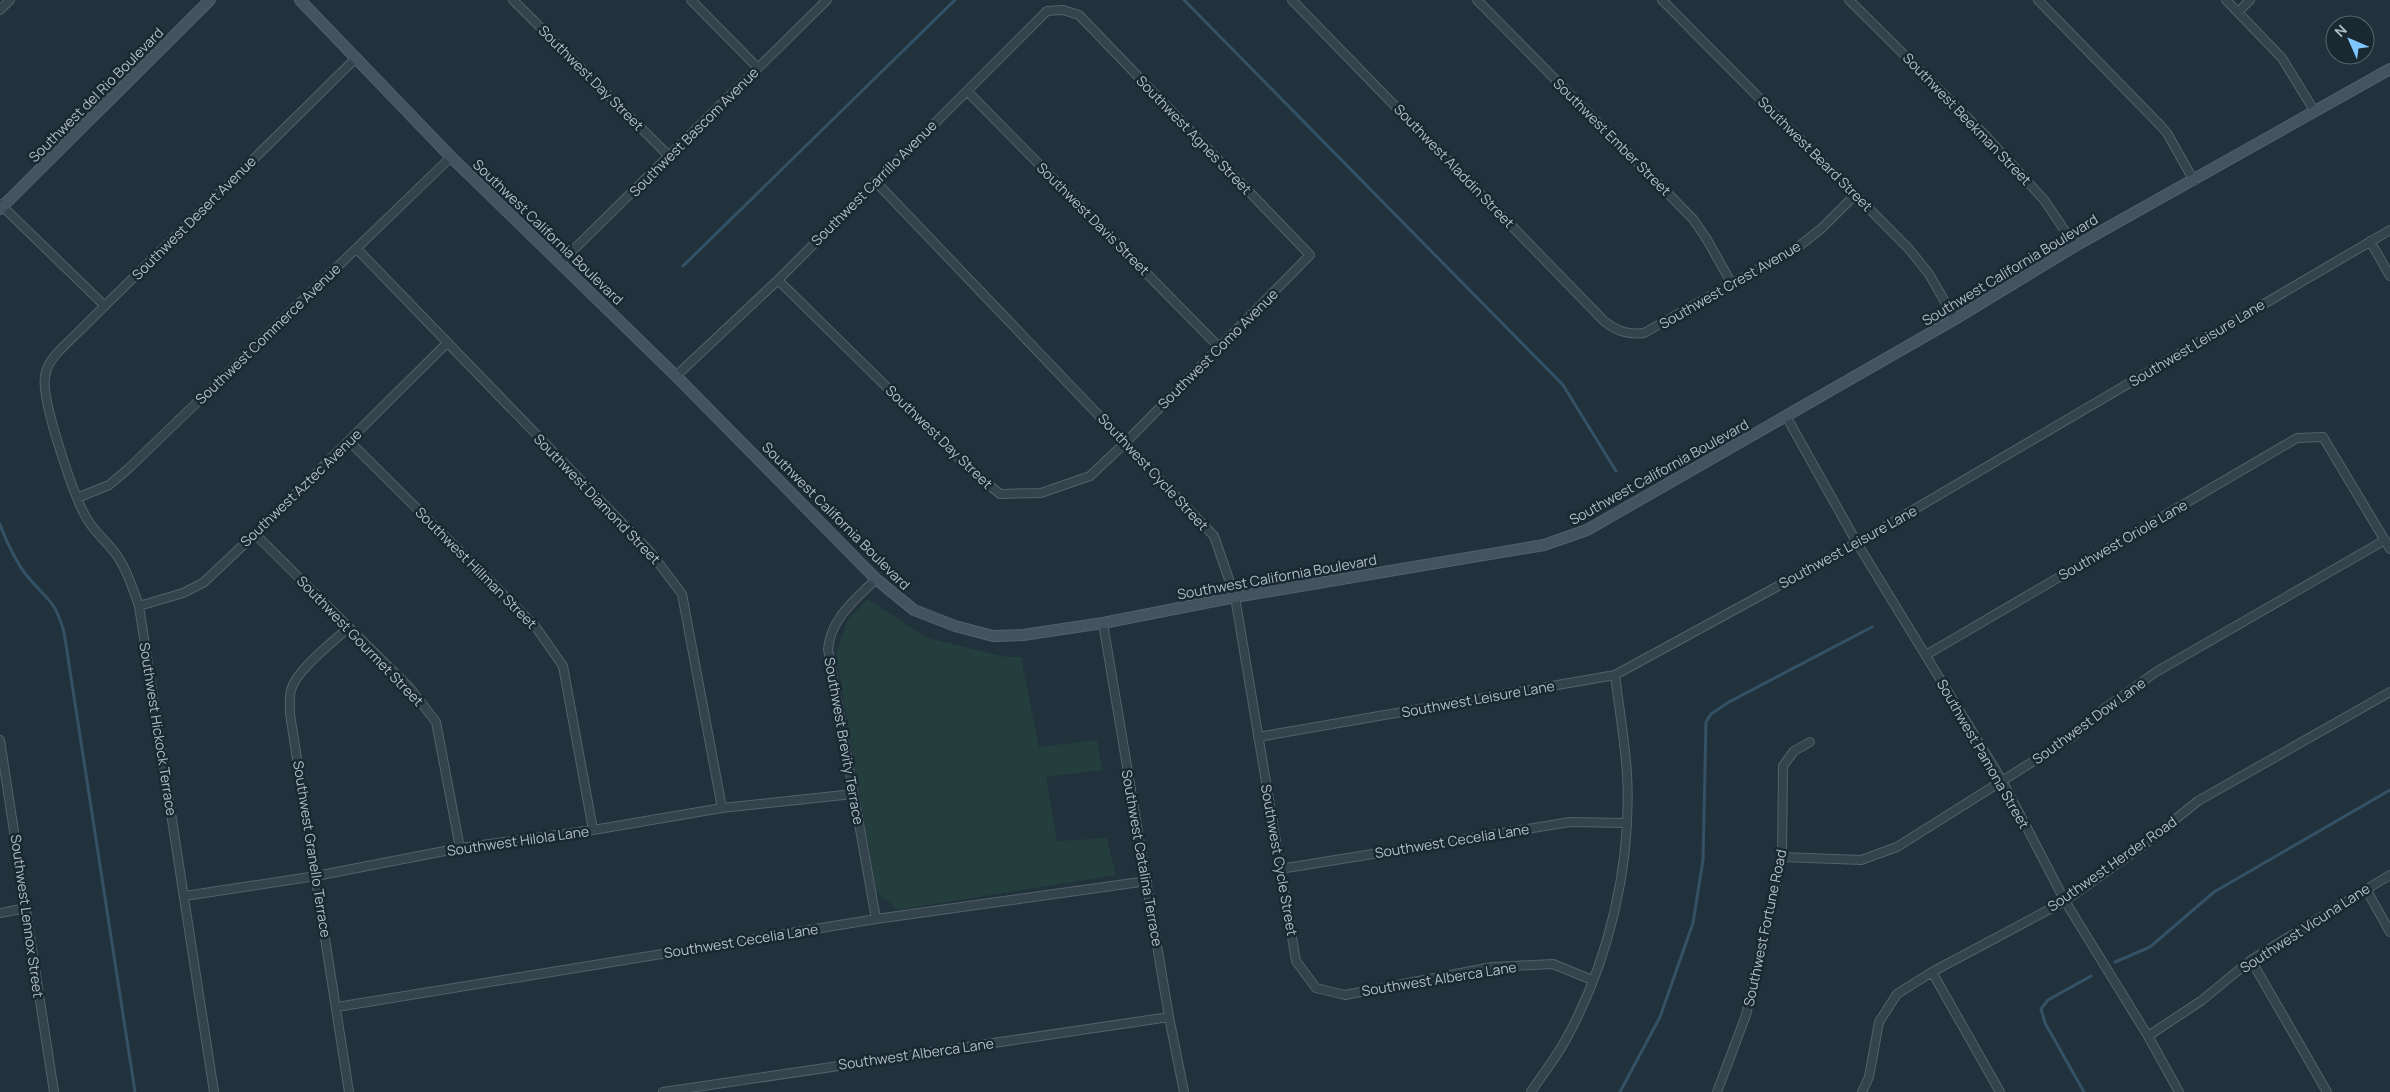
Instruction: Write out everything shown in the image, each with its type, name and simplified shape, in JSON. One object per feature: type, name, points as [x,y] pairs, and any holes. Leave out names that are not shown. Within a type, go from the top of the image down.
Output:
[{"type":"street","points":[[0,10],[10,0]]},
{"type":"street","name":"Southwest del Rio Boulevard","points":[[1,207],[210,0]]},
{"type":"street","name":"Southwest California Boulevard","points":[[300,0],[451,157],[676,376],[876,579],[914,610],[955,626],[992,636],[1023,635],[1103,623],[1234,598],[1544,545],[1587,530],[1955,319],[2075,246],[2194,181],[2390,69]]},
{"type":"street","name":"Southwest Day Street","points":[[513,0],[669,156]]},
{"type":"street","points":[[691,0],[758,68]]},
{"type":"street","name":"Southwest Bascom Avenue","points":[[560,263],[827,0]]},
{"type":"street","name":"Southwest Aladdin Street","points":[[1292,0],[1604,321],[1617,330]]},
{"type":"street","name":"Southwest Ember Street","points":[[1477,0],[1692,219],[1706,238],[1732,284]]},
{"type":"street","name":"Southwest Beard Street","points":[[1662,0],[1921,263],[1955,319]]},
{"type":"street","name":"Southwest Beekman Street","points":[[1849,0],[1987,137],[2045,201],[2075,246]]},
{"type":"street","points":[[2038,0],[2159,124],[2194,181]]},
{"type":"street","points":[[2226,0],[2282,58],[2315,112]]},
{"type":"street","points":[[2238,12],[2250,0]]},
{"type":"street","name":"Southwest Carrillo Avenue","points":[[676,376],[778,280],[1047,11],[1063,10],[1079,15]]},
{"type":"street","name":"Southwest Agnes Street","points":[[1079,15],[1310,255]]},
{"type":"street","name":"Southwest Desert Avenue","points":[[44,385],[46,369],[52,360],[104,306],[356,58]]},
{"type":"street","name":"Southwest Davis Street","points":[[967,91],[1220,348]]},
{"type":"street","name":"Southwest Commerce Avenue","points":[[77,498],[109,485],[128,470],[451,157]]},
{"type":"street","name":"Southwest Cycle Street","points":[[875,181],[1214,536],[1234,598],[1296,961]]},
{"type":"street","name":"Southwest Crest Avenue","points":[[1617,330],[1634,334],[1644,333],[1732,284],[1808,240],[1855,195]]},
{"type":"street","points":[[1,207],[104,306]]},
{"type":"street","name":"Southwest Leisure Lane","points":[[1258,737],[1615,675],[1857,544],[2390,230]]},
{"type":"street","points":[[2370,241],[2390,276]]},
{"type":"street","name":"Southwest Diamond Street","points":[[357,249],[651,553],[682,594],[722,808]]},
{"type":"street","name":"Southwest Como Avenue","points":[[1126,442],[1310,255]]},
{"type":"street","name":"Southwest Day Street","points":[[778,280],[973,472],[1000,494],[1041,493],[1090,476],[1126,442]]},
{"type":"street","name":"Southwest Aztec Avenue","points":[[139,606],[183,593],[203,583],[447,344]]},
{"type":"street","name":"Southwest Hickock Terrace","points":[[44,385],[49,410],[77,498],[88,521],[118,556],[139,606],[214,1092]]},
{"type":"street","name":"Southwest Pamona Street","points":[[1786,416],[1857,544],[2003,782],[2065,901],[2148,1036],[2179,1092]]},
{"type":"street","name":"Southwest Oriole Lane","points":[[1926,655],[2297,438],[2323,437],[2385,540]]},
{"type":"street","name":"Southwest Hillman Street","points":[[350,441],[535,626],[563,666],[593,830]]},
{"type":"street","name":"Southwest Gourmet Street","points":[[255,534],[410,688],[436,722],[460,848]]},
{"type":"street","points":[[2385,540],[2390,548]]},
{"type":"street","name":"Southwest Dow Lane","points":[[1782,857],[1862,860],[1897,847],[2072,737],[2100,711],[2156,672],[2385,540]]},
{"type":"street","name":"Southwest Brevity Terrace","points":[[876,579],[836,620],[829,638],[830,666],[876,919]]},
{"type":"street","name":"Southwest Catalina Terrace","points":[[1103,623],[1169,1017],[1184,1092]]},
{"type":"street","name":"Southwest Granello Terrace","points":[[348,628],[307,667],[291,690],[290,714],[349,1092]]},
{"type":"street","points":[[1531,1092],[1565,1041],[1592,980],[1613,919],[1624,864],[1627,774],[1615,675]]},
{"type":"street","name":"Southwest Herder Road","points":[[1862,1092],[1869,1077],[1880,1022],[1897,994],[1932,972],[2065,901],[2141,847],[2198,801],[2390,692]]},
{"type":"street","name":"Southwest Lennox Street","points":[[0,740],[3,778],[26,908],[54,1092]]},
{"type":"street","name":"Southwest Fortune Road","points":[[1721,1091],[1746,1015],[1782,857],[1783,766],[1794,751],[1810,742]]},
{"type":"street","name":"Southwest Hilola Lane","points":[[185,896],[316,876],[460,848],[593,830],[722,808],[853,794]]},
{"type":"street","name":"Southwest Cecelia Lane","points":[[1280,869],[1570,822],[1626,824]]},
{"type":"street","name":"Southwest Vicuna Lane","points":[[2148,1036],[2201,1001],[2251,960],[2390,875]]},
{"type":"street","name":"Southwest Cecelia Lane","points":[[337,1007],[876,919],[1147,881]]},
{"type":"street","points":[[2366,889],[2390,932]]},
{"type":"street","points":[[0,913],[26,908]]},
{"type":"street","points":[[2251,960],[2327,1092]]},
{"type":"street","name":"Southwest Alberca Lane","points":[[1296,961],[1316,988],[1345,995],[1492,967],[1553,964],[1592,980]]},
{"type":"street","points":[[1932,972],[2000,1092]]},
{"type":"street","name":"Southwest Alberca Lane","points":[[663,1092],[1169,1017]]},
{"type":"green space","points":[[868,599],[927,638],[1006,657],[1021,657],[1039,747],[1097,740],[1102,770],[1046,777],[1057,841],[1107,838],[1116,875],[898,910],[876,891],[836,654],[848,619]]},
{"type":"waterway","points":[[683,266],[955,0]]},
{"type":"waterway","points":[[1184,0],[1563,385],[1616,471]]},
{"type":"waterway","points":[[0,524],[20,566],[54,607],[64,632],[135,1092]]},
{"type":"waterway","points":[[1620,1092],[1660,1017],[1693,923],[1703,860],[1706,722],[1711,714],[1729,702],[1872,627]]},
{"type":"waterway","points":[[2115,962],[2150,947],[2214,892],[2390,790]]},
{"type":"waterway","points":[[2084,1092],[2045,1023],[2041,1009],[2048,1000],[2091,976]]}]
